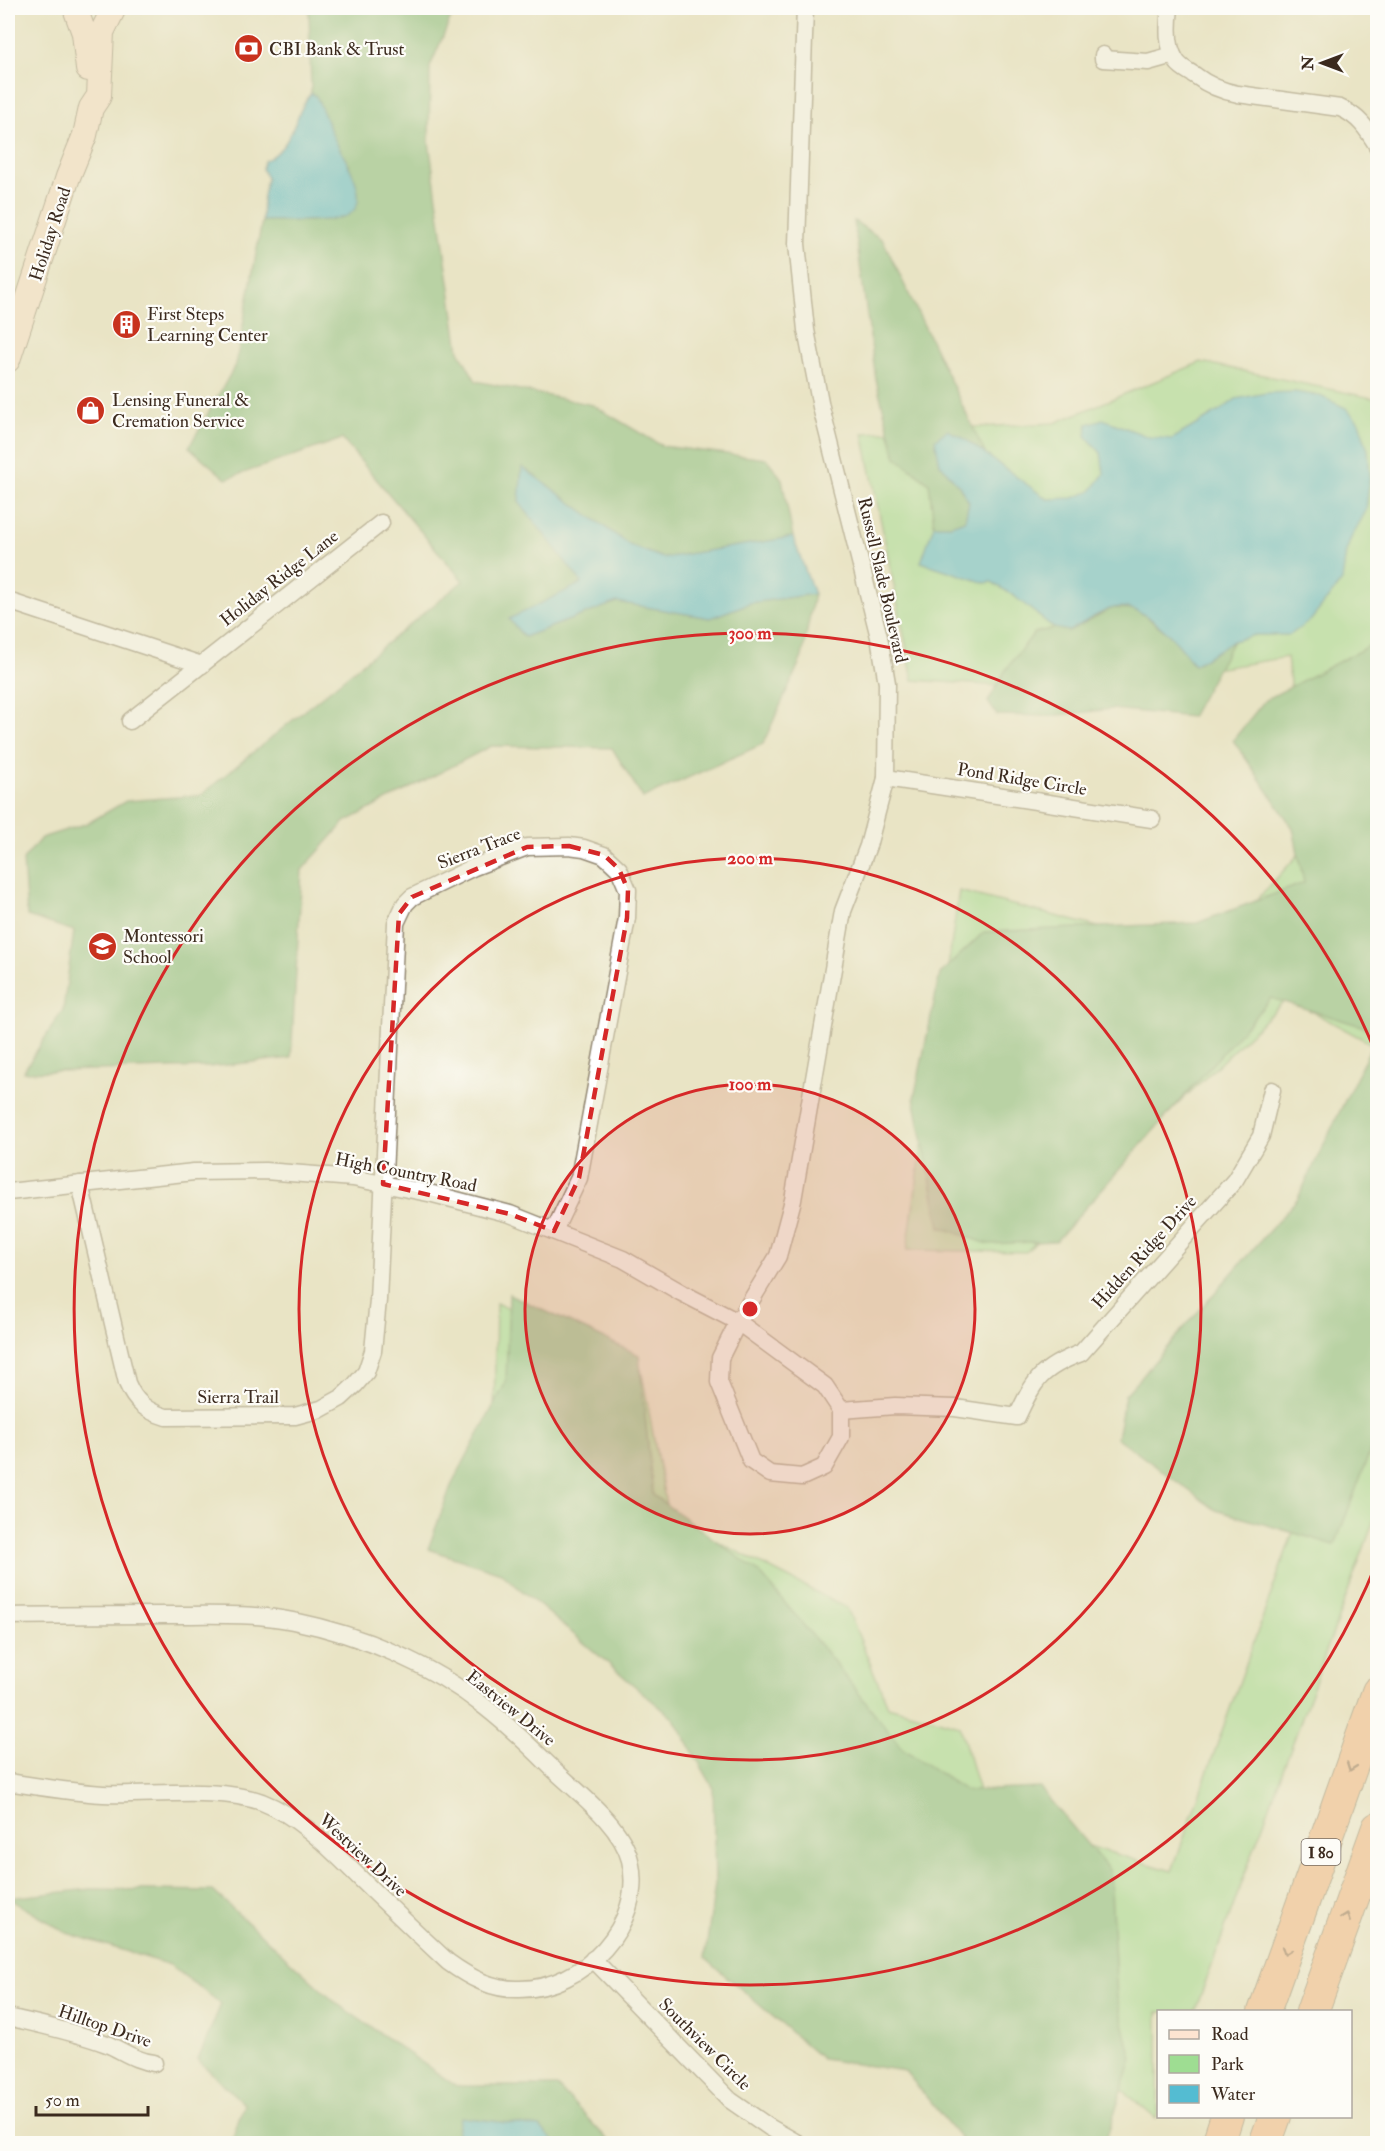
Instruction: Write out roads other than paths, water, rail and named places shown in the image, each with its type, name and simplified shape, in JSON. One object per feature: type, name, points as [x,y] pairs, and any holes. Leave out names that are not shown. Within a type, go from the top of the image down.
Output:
[{"type":"highway","name":"I 80","points":[[1265,2010],[1377,1692]]},
{"type":"highway","name":"I 80","points":[[1313,2010],[1377,1828]]},
{"type":"highway","points":[[1218,2144],[1226,2118]]},
{"type":"highway","points":[[1265,2144],[1274,2118]]},
{"type":"street","name":"Holiday Road","points":[[75,8],[87,49],[87,94],[91,108]]},
{"type":"street","name":"Holiday Road","points":[[8,360],[68,177],[85,135],[91,108],[99,96],[102,32],[114,8]]},
{"type":"street","name":"Russell Slade Boulevard","points":[[805,8],[797,244],[804,308],[821,407],[881,648],[887,683],[886,778],[868,846],[843,911],[793,1200],[778,1256],[738,1322],[720,1358],[719,1382],[751,1461],[770,1474],[802,1477],[824,1467],[841,1437],[841,1410]]},
{"type":"street","points":[[1170,8],[1170,40],[1173,55],[1178,64],[1206,84],[1224,91],[1340,108],[1360,120],[1377,147]]},
{"type":"street","points":[[1103,55],[1103,58],[1148,62],[1173,55]]},
{"type":"street","name":"Holiday Ridge Lane","points":[[130,721],[381,523]]},
{"type":"street","points":[[8,601],[201,665]]},
{"type":"street","name":"Pond Ridge Circle","points":[[886,778],[1152,819]]},
{"type":"street","name":"Sierra Trace","points":[[383,1184],[396,923],[399,914],[412,897],[474,867],[527,847],[584,848],[604,855],[619,869],[628,890],[627,918],[579,1178],[554,1231]]},
{"type":"street","name":"Hidden Ridge Drive","points":[[841,1410],[895,1406],[955,1408],[1017,1417],[1031,1384],[1057,1362],[1081,1353],[1235,1180],[1261,1136],[1272,1090]]},
{"type":"street","name":"High Country Road","points":[[8,1192],[194,1172],[265,1172],[352,1178],[433,1194],[510,1214],[623,1259],[738,1322],[825,1386],[841,1410]]},
{"type":"street","name":"Sierra Trail","points":[[80,1184],[127,1383],[134,1398],[152,1413],[166,1417],[296,1416],[321,1410],[341,1398],[355,1385],[366,1372],[373,1351],[378,1300],[383,1184]]},
{"type":"street","name":"Eastview Drive","points":[[8,1616],[231,1615],[292,1621],[353,1637],[400,1655],[444,1678],[485,1707],[535,1751],[610,1824],[626,1848],[632,1868],[633,1886],[630,1903],[619,1930],[593,1959]]},
{"type":"street","name":"Westview Drive","points":[[8,1782],[103,1794],[203,1794],[241,1797],[262,1802],[311,1832],[448,1962],[494,1987],[521,1989],[553,1984],[582,1968],[593,1959]]},
{"type":"street","name":"Southview Circle","points":[[593,1959],[730,2100],[799,2144]]},
{"type":"street","name":"Hilltop Drive","points":[[8,2017],[108,2045],[141,2061],[154,2063]]},
{"type":"water","points":[[311,93],[316,96],[354,176],[358,198],[356,207],[350,214],[333,219],[262,221],[263,196],[267,178],[262,169],[264,161],[282,148]]},
{"type":"water","points":[[1295,392],[1320,396],[1346,408],[1359,422],[1368,450],[1370,474],[1366,511],[1346,552],[1342,581],[1311,620],[1290,635],[1255,635],[1233,641],[1194,665],[1169,635],[1146,616],[1134,610],[1122,607],[1110,609],[1069,631],[1054,628],[1014,596],[992,582],[985,583],[921,562],[934,525],[951,525],[965,520],[969,502],[960,487],[940,464],[935,440],[947,430],[962,437],[1047,499],[1073,498],[1091,491],[1104,474],[1101,453],[1086,436],[1087,424],[1103,419],[1149,437],[1172,439],[1236,399],[1266,393]]},
{"type":"water","points":[[522,467],[631,546],[663,558],[793,537],[814,594],[750,603],[710,618],[617,602],[524,637],[509,619],[582,583],[519,502]]},
{"type":"water","points":[[460,2117],[540,2127],[555,2143],[455,2143]]},
{"type":"place","name":"CBI Bank & Trust","points":[[248,49]]},
{"type":"place","name":"First Steps Learning Center","points":[[126,324]]},
{"type":"place","name":"Lensing Funeral & Cremation Service","points":[[91,410]]},
{"type":"place","name":"Montessori School","points":[[102,946]]}]
